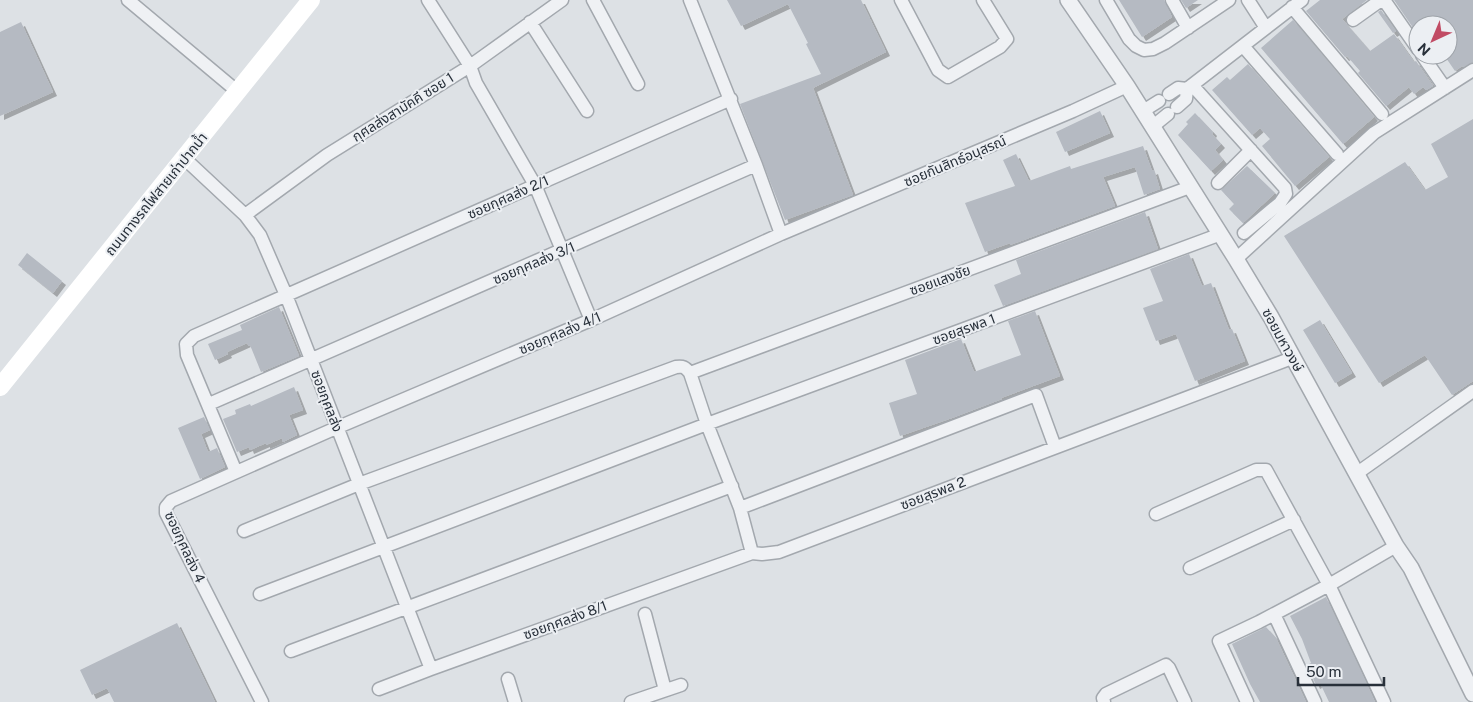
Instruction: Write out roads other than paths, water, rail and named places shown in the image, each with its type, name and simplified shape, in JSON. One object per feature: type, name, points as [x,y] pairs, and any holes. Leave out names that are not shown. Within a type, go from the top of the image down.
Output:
[{"type":"main road","name":"ถนนทางรถไฟสายเก่าปากน้ำ","points":[[0,387],[312,0]]},
{"type":"street","points":[[128,0],[238,92]]},
{"type":"street","name":"กุศลส่งสามัคคี ซอย 1","points":[[245,215],[327,155],[470,66],[562,0]]},
{"type":"street","points":[[593,0],[638,84]]},
{"type":"street","points":[[690,0],[731,99],[781,234]]},
{"type":"street","points":[[901,0],[938,70],[948,77],[1006,42],[1007,39],[983,0]]},
{"type":"street","name":"ซอยมหาวงษ์","points":[[1068,0],[1127,86],[1236,259],[1396,546],[1411,568],[1473,694]]},
{"type":"street","points":[[1106,0],[1129,39],[1136,46],[1144,50],[1159,46],[1229,0]]},
{"type":"street","points":[[1172,0],[1188,28]]},
{"type":"street","points":[[1248,0],[1266,28]]},
{"type":"street","points":[[1353,20],[1382,0],[1408,36]]},
{"type":"street","points":[[431,1],[470,66],[476,83],[536,185],[591,320]]},
{"type":"street","points":[[1152,126],[1186,99],[1190,87],[1297,4],[1382,114]]},
{"type":"street","points":[[530,22],[587,111]]},
{"type":"street","points":[[1242,46],[1337,154]]},
{"type":"street","points":[[1429,65],[1445,88]]},
{"type":"street","points":[[1236,259],[1374,133],[1473,70]]},
{"type":"street","name":"ซอยกันสิทธ์อนุสรณ์","points":[[781,234],[1073,112],[1127,86]]},
{"type":"street","points":[[1143,111],[1178,88],[1190,87]]},
{"type":"street","points":[[1190,87],[1285,188],[1286,192],[1280,203],[1244,232]]},
{"type":"street","name":"ซอยกุศลส่ง 2/1","points":[[209,404],[187,355],[186,344],[194,336],[731,99]]},
{"type":"street","points":[[1218,182],[1250,150]]},
{"type":"street","name":"ซอยกุศลส่ง","points":[[184,158],[245,215],[260,234],[286,295],[430,669]]},
{"type":"street","name":"ซอยกุศลส่ง 3/1","points":[[209,404],[756,165]]},
{"type":"street","name":"ซอยแสงชัย","points":[[690,373],[1190,187]]},
{"type":"street","name":"ซอยกุศลส่ง 4/1","points":[[336,428],[591,320],[781,234]]},
{"type":"street","name":"ซอยสุรพล 1","points":[[260,594],[707,424],[1221,234]]},
{"type":"street","name":"ซอยสุรพล 2","points":[[752,553],[779,552],[1292,358]]},
{"type":"street","points":[[244,531],[359,484],[682,366],[690,373],[707,424],[740,508],[752,553]]},
{"type":"street","points":[[1356,474],[1473,391]]},
{"type":"street","points":[[740,508],[1036,395],[1055,447]]},
{"type":"street","points":[[209,404],[236,472]]},
{"type":"street","name":"ซอยกุศลส่ง 4","points":[[262,702],[165,509],[171,501],[336,428]]},
{"type":"street","points":[[1156,514],[1261,469],[1266,470],[1328,585],[1384,702]]},
{"type":"street","points":[[291,651],[732,486]]},
{"type":"street","points":[[1190,568],[1294,520]]},
{"type":"street","points":[[1247,702],[1219,641],[1274,614],[1396,546]]},
{"type":"street","name":"ซอยกุศลส่ง 8/1","points":[[379,689],[752,553]]},
{"type":"street","points":[[645,614],[665,690]]},
{"type":"street","points":[[1274,614],[1314,702]]},
{"type":"street","points":[[1104,702],[1103,698],[1106,694],[1166,665],[1185,702]]},
{"type":"street","points":[[508,679],[516,702]]},
{"type":"street","points":[[631,702],[681,685]]}]
